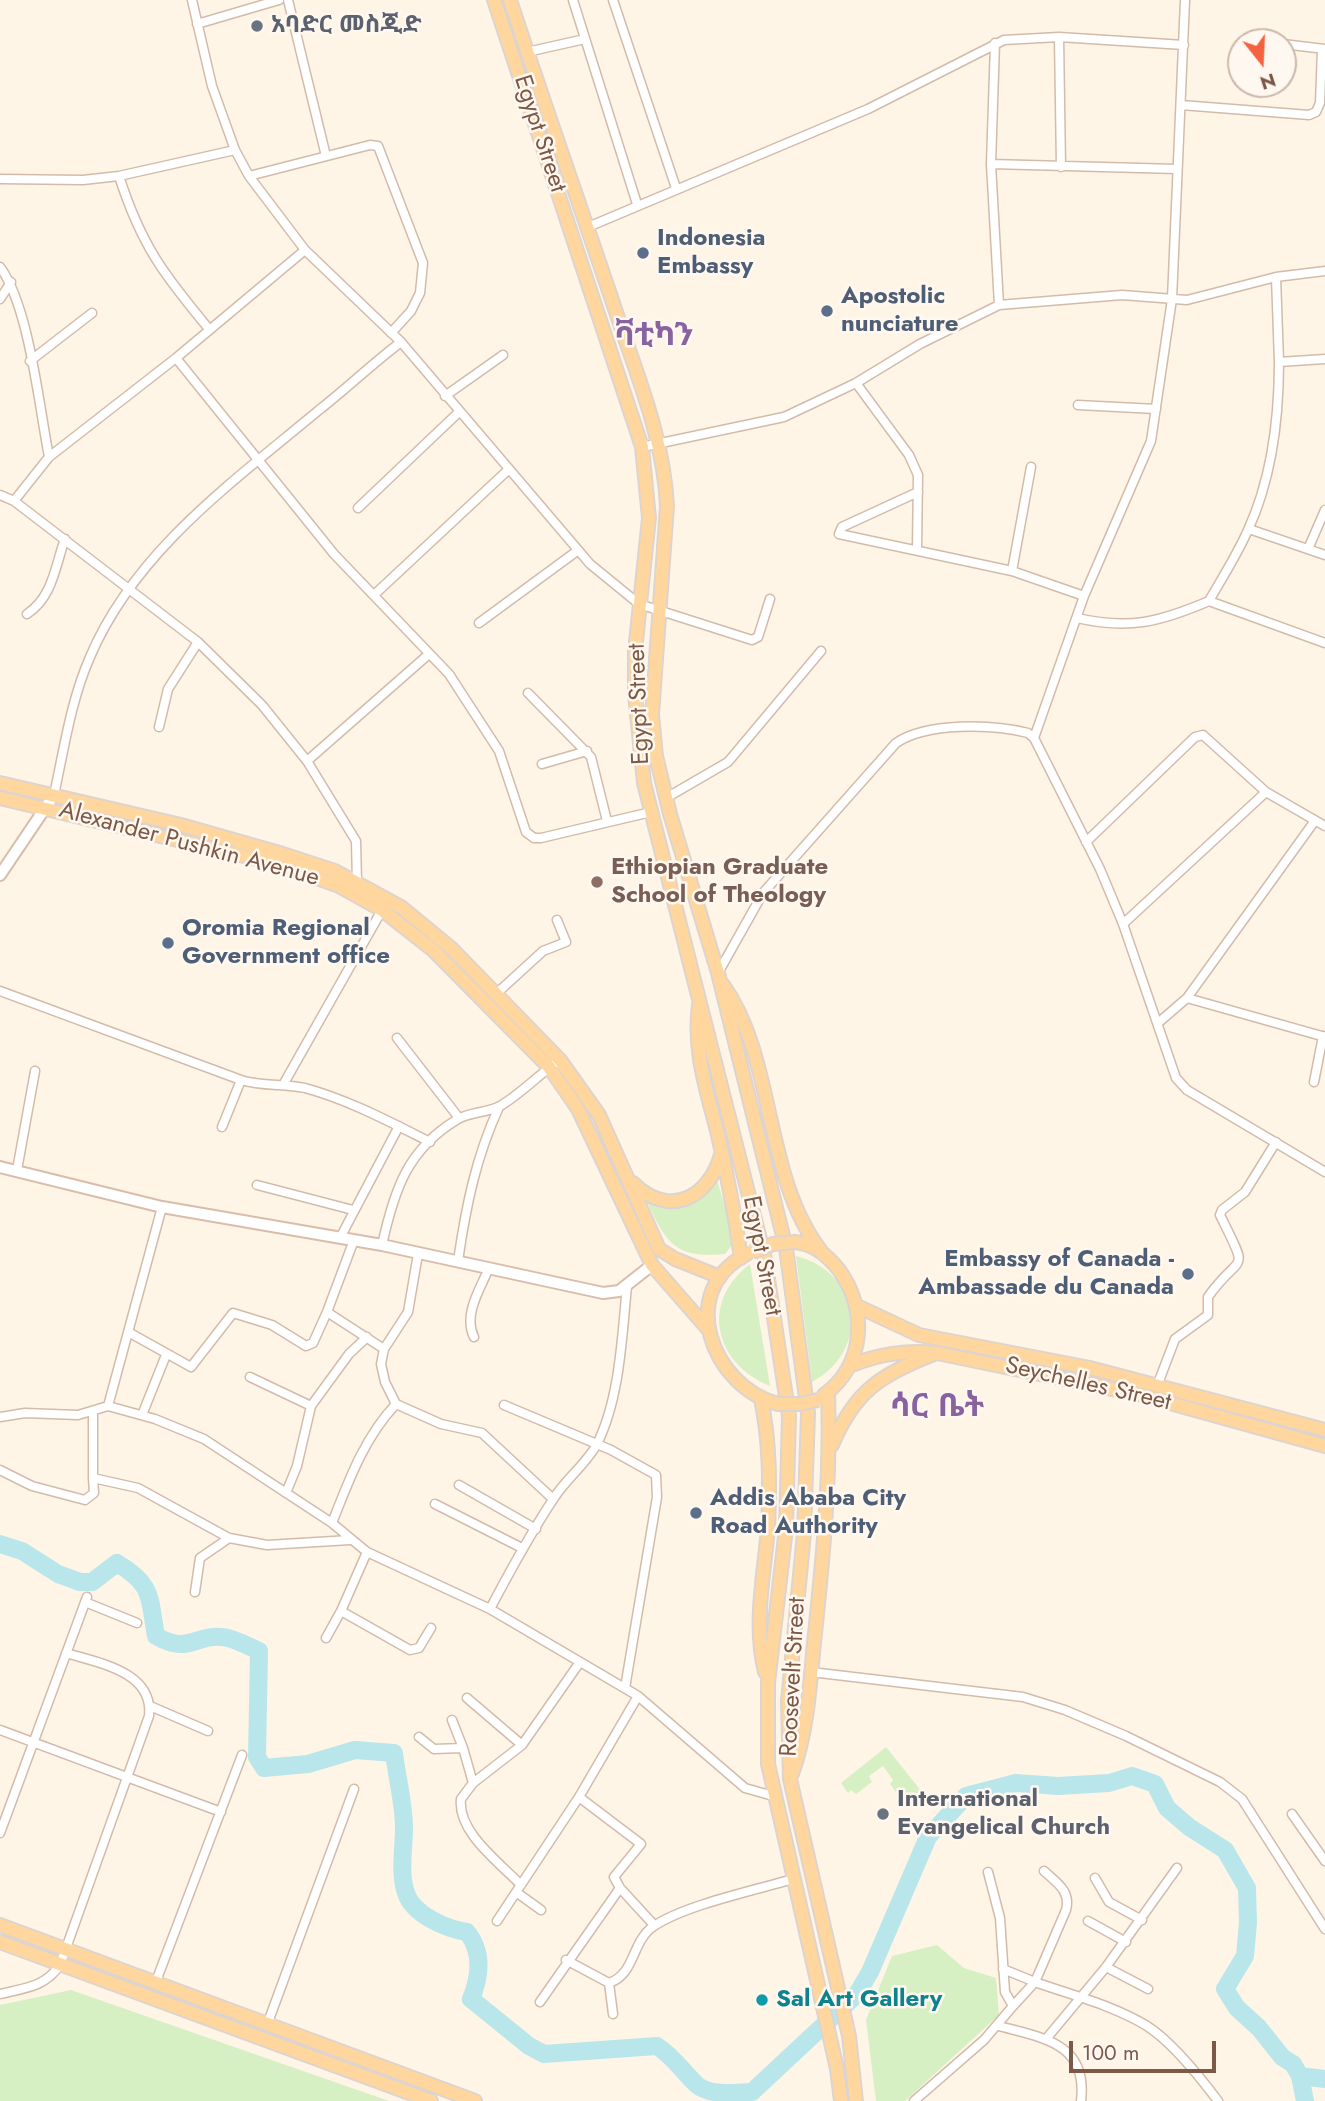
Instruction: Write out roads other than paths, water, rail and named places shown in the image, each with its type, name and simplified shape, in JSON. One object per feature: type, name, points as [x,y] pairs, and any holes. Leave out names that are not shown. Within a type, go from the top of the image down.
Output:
[{"type":"main road","name":"Egypt Street","points":[[494,0],[642,447],[649,518],[639,604],[636,726],[651,812],[701,998],[765,1259],[789,1416]]},
{"type":"main road","name":"Egypt Street","points":[[510,0],[659,444],[667,506],[657,609],[652,715],[666,798],[718,975],[786,1248],[808,1413]]},
{"type":"main road","name":"Alexander Pushkin Avenue","points":[[0,783],[181,825],[284,854],[357,882],[401,908],[555,1064],[652,1265],[707,1328]]},
{"type":"main road","name":"Alexander Pushkin Avenue","points":[[0,798],[278,864],[339,886],[437,945],[496,994],[599,1115],[659,1249],[675,1259],[720,1277]]},
{"type":"main road","points":[[718,975],[732,997],[748,1039],[794,1209],[821,1251],[849,1283],[857,1306],[859,1326],[849,1366],[823,1396],[800,1404],[778,1404],[761,1399],[733,1378],[712,1343],[707,1328],[709,1303],[720,1277],[746,1255],[773,1244],[795,1242],[821,1251]]},
{"type":"main road","points":[[701,998],[697,1023],[700,1069],[746,1255]]},
{"type":"main road","points":[[630,1181],[651,1197],[670,1202],[689,1198],[709,1182],[721,1155]]},
{"type":"main road","name":"Seychelles Street","points":[[857,1306],[903,1330],[919,1335],[1028,1354],[1325,1430]]},
{"type":"main road","points":[[830,1449],[843,1418],[868,1388],[897,1368],[937,1353]]},
{"type":"main road","name":"Seychelles Street","points":[[849,1366],[884,1354],[937,1353],[1141,1395],[1325,1446]]},
{"type":"main road","points":[[790,1779],[798,1759],[811,1672],[827,1517],[830,1449],[823,1396]]},
{"type":"main road","points":[[761,1399],[769,1448],[759,1641],[768,1683]]},
{"type":"main road","name":"Roosevelt Street","points":[[808,1413],[804,1533],[788,1702],[790,1779],[849,2035],[856,2101]]},
{"type":"main road","name":"Roosevelt Street","points":[[789,1416],[786,1528],[768,1683],[768,1752],[773,1796],[814,1965],[841,2101]]},
{"type":"main road","points":[[0,1925],[475,2101]]},
{"type":"main road","points":[[0,1942],[430,2101]]},
{"type":"main road","points":[[250,2034],[260,2023]]},
{"type":"street","points":[[192,0],[212,86],[235,150],[249,176],[305,250],[401,342],[577,551],[639,604],[752,640],[758,637],[770,599]]},
{"type":"street","points":[[197,24],[279,0]]},
{"type":"street","points":[[288,0],[326,156]]},
{"type":"street","points":[[573,0],[637,204]]},
{"type":"street","points":[[613,0],[676,188]]},
{"type":"street","points":[[1034,738],[1084,596],[1142,468],[1151,441],[1172,299],[1185,0]]},
{"type":"street","points":[[588,227],[637,204],[869,109],[975,56],[995,43],[1059,37],[1184,45]]},
{"type":"street","points":[[1059,37],[1061,167]]},
{"type":"street","points":[[527,52],[585,40]]},
{"type":"street","points":[[995,43],[991,164],[999,305]]},
{"type":"street","points":[[1181,105],[1309,115],[1316,112],[1320,103],[1323,49],[1297,46]]},
{"type":"street","points":[[249,176],[378,146],[423,263],[420,293],[411,311],[390,334]]},
{"type":"street","points":[[0,179],[83,180],[120,176],[235,150]]},
{"type":"street","points":[[991,164],[1177,169]]},
{"type":"street","points":[[120,176],[140,235],[166,277],[209,329]]},
{"type":"street","points":[[14,501],[49,457],[176,358],[305,250]]},
{"type":"street","points":[[0,267],[11,282],[49,457]]},
{"type":"street","points":[[642,447],[784,417],[856,383],[920,344],[999,305],[1085,296],[1187,300],[1276,277],[1325,271]]},
{"type":"street","points":[[1209,601],[1249,529],[1265,478],[1276,428],[1279,362],[1276,277]]},
{"type":"street","points":[[0,299],[11,282]]},
{"type":"street","points":[[30,361],[92,313]]},
{"type":"street","points":[[0,875],[54,795],[71,719],[90,656],[130,590],[156,555],[257,458],[401,342]]},
{"type":"street","points":[[445,396],[503,355]]},
{"type":"street","points":[[176,358],[334,554],[449,674],[499,751],[526,832],[534,838],[541,838],[651,812]]},
{"type":"street","points":[[1279,362],[1325,359]]},
{"type":"street","points":[[856,383],[909,455],[918,475],[916,549]]},
{"type":"street","points":[[1078,405],[1156,409]]},
{"type":"street","points":[[358,508],[459,412]]},
{"type":"street","points":[[1012,571],[1031,467]]},
{"type":"street","points":[[375,594],[509,470]]},
{"type":"street","points":[[918,492],[839,530],[843,536],[1012,571],[1084,596]]},
{"type":"street","points":[[0,495],[14,501],[65,538],[198,642],[262,705],[307,761],[356,841],[357,882]]},
{"type":"street","points":[[1308,549],[1325,510]]},
{"type":"street","points":[[1249,529],[1325,555]]},
{"type":"street","points":[[27,614],[40,605],[48,593],[65,538]]},
{"type":"street","points":[[478,623],[577,551]]},
{"type":"street","points":[[1077,618],[1110,625],[1152,622],[1209,601],[1325,643]]},
{"type":"street","points":[[159,727],[168,690],[198,642]]},
{"type":"street","points":[[666,798],[729,762],[821,651]]},
{"type":"street","points":[[307,761],[429,654]]},
{"type":"street","points":[[528,693],[587,751],[596,774],[607,821]]},
{"type":"street","points":[[718,975],[763,893],[896,744],[910,734],[934,729],[1018,731],[1034,738],[1086,842],[1123,924],[1158,1023],[1171,1069],[1187,1090],[1325,1172]]},
{"type":"street","points":[[1086,842],[1195,737],[1203,735],[1211,739],[1266,792],[1325,826]]},
{"type":"street","points":[[542,764],[587,751]]},
{"type":"street","points":[[1123,924],[1266,792]]},
{"type":"street","points":[[1158,1023],[1187,998],[1314,822]]},
{"type":"street","points":[[283,1085],[382,910]]},
{"type":"street","points":[[496,994],[543,951],[566,942],[557,920]]},
{"type":"street","points":[[0,990],[258,1086],[283,1085],[327,1095],[400,1126],[430,1142]]},
{"type":"street","points":[[1187,998],[1324,1036],[1314,1082]]},
{"type":"street","points":[[397,1038],[459,1118]]},
{"type":"street","points":[[382,1245],[399,1182],[430,1142],[459,1118],[499,1107],[555,1064]]},
{"type":"street","points":[[17,1170],[35,1071]]},
{"type":"street","points":[[222,1127],[241,1080]]},
{"type":"street","points":[[458,1261],[467,1199],[483,1143],[499,1107]]},
{"type":"street","points":[[340,1238],[400,1126]]},
{"type":"street","points":[[1157,1386],[1175,1339],[1208,1315],[1208,1297],[1238,1267],[1240,1256],[1220,1215],[1222,1210],[1245,1192],[1276,1142]]},
{"type":"street","points":[[0,1167],[162,1207],[382,1245],[603,1293],[627,1286],[652,1265]]},
{"type":"street","points":[[257,1185],[353,1210]]},
{"type":"street","points":[[108,1406],[130,1333],[162,1207]]},
{"type":"street","points":[[130,1333],[191,1367],[233,1313],[272,1325],[310,1346],[327,1312],[354,1240]]},
{"type":"street","points":[[418,1254],[408,1312],[384,1349],[382,1373],[396,1404],[441,1424],[482,1433],[553,1499]]},
{"type":"street","points":[[474,1337],[470,1328],[472,1310],[489,1268]]},
{"type":"street","points":[[490,1609],[522,1548],[553,1499],[597,1444],[611,1399],[622,1340],[627,1286]]},
{"type":"street","points":[[327,1312],[384,1349]]},
{"type":"street","points":[[286,1493],[297,1466],[311,1406],[349,1354],[367,1337]]},
{"type":"street","points":[[142,1415],[166,1355]]},
{"type":"street","points":[[250,1377],[311,1406]]},
{"type":"street","points":[[332,1523],[355,1466],[373,1433],[396,1404]]},
{"type":"street","points":[[504,1405],[648,1468],[658,1481],[625,1688]]},
{"type":"street","points":[[0,1417],[93,1412],[108,1406],[142,1415],[204,1439],[332,1523],[367,1552],[490,1609],[638,1696],[745,1788],[773,1796]]},
{"type":"street","points":[[0,1469],[32,1486],[85,1500],[94,1493],[93,1412]]},
{"type":"street","points":[[93,1478],[138,1488],[229,1538],[267,1545],[350,1540]]},
{"type":"street","points":[[460,1485],[536,1529]]},
{"type":"street","points":[[435,1504],[522,1548]]},
{"type":"street","points":[[195,1592],[200,1558],[229,1538]]},
{"type":"street","points":[[326,1638],[367,1552]]},
{"type":"street","points":[[0,1833],[86,1600],[137,1623]]},
{"type":"street","points":[[341,1611],[410,1650],[419,1648],[431,1628]]},
{"type":"street","points":[[66,1653],[134,1678],[150,1706],[208,1731]]},
{"type":"street","points":[[541,1910],[518,1888],[467,1824],[461,1799],[473,1783],[522,1745],[580,1662]]},
{"type":"street","points":[[811,1672],[1023,1697],[1065,1710],[1126,1736],[1220,1782],[1242,1799],[1325,1929]]},
{"type":"street","points":[[498,1921],[579,1797],[638,1696]]},
{"type":"street","points":[[467,1698],[522,1745]]},
{"type":"street","points":[[0,1994],[39,1985],[53,1976],[60,1965],[150,1706]]},
{"type":"street","points":[[452,1720],[473,1783]]},
{"type":"street","points":[[0,1730],[221,1811]]},
{"type":"street","points":[[419,1737],[434,1749],[463,1748]]},
{"type":"street","points":[[155,1984],[242,1755]]},
{"type":"street","points":[[260,2023],[354,1789]]},
{"type":"street","points":[[579,1797],[641,1844],[614,1877],[620,1888],[654,1925]]},
{"type":"street","points":[[1292,1814],[1325,1861]]},
{"type":"street","points":[[1046,2039],[1082,1999],[1126,1942],[1177,1868]]},
{"type":"street","points":[[914,2101],[999,2026],[1035,1982],[1069,1900],[1067,1893],[1044,1871]]},
{"type":"street","points":[[988,1872],[1000,1918],[1005,1992],[1013,2006]]},
{"type":"street","points":[[1095,1878],[1109,1902],[1142,1920]]},
{"type":"street","points":[[609,1983],[626,1974],[640,1940],[654,1925],[690,1909],[793,1879]]},
{"type":"street","points":[[540,2002],[566,1960],[620,1888]]},
{"type":"street","points":[[1088,1922],[1126,1942]]},
{"type":"street","points":[[566,1960],[609,1983]]},
{"type":"street","points":[[1106,1967],[1148,1989]]},
{"type":"street","points":[[1003,1969],[1147,2026],[1201,2078],[1219,2101]]},
{"type":"street","points":[[609,1983],[613,2014]]},
{"type":"street","points":[[999,2026],[1046,2039],[1062,2047],[1076,2061],[1083,2080],[1080,2101]]},
{"type":"waterway","points":[[0,1544],[22,1551],[58,1574],[80,1582],[92,1582],[117,1563],[138,1578],[144,1586],[150,1602],[156,1636],[176,1644],[222,1637],[259,1651],[257,1757],[264,1768],[308,1764],[355,1750],[394,1753],[404,1819],[402,1860],[406,1893],[416,1908],[432,1920],[467,1932],[478,1956],[476,1982],[471,1999],[529,2046],[544,2054],[657,2046],[702,2088],[723,2093],[752,2092],[857,1994],[870,1972],[928,1837],[966,1796],[1016,1783],[1058,1786],[1109,1783],[1132,1776],[1155,1784],[1167,1808],[1189,1827],[1225,1850],[1247,1888],[1248,1923],[1245,1956],[1225,1989],[1237,2008],[1259,2028],[1282,2057],[1293,2064],[1300,2076],[1325,2079]]},
{"type":"waterway","points":[[1300,2076],[1305,2101]]},
{"type":"place","name":"አባድር መስጂድ","points":[[257,26]]},
{"type":"place","name":"Indonesia Embassy","points":[[643,253]]},
{"type":"place","name":"Apostolic nunciature","points":[[827,311]]},
{"type":"place","name":"Ethiopian Graduate School of Theology","points":[[597,882]]},
{"type":"place","name":"Oromia Regional Government office","points":[[168,943]]},
{"type":"place","name":"Embassy of Canada - Ambassade du Canada","points":[[1188,1274]]},
{"type":"place","name":"Addis Ababa City Road Authority","points":[[696,1513]]},
{"type":"place","name":"International Evangelical Church","points":[[883,1814]]},
{"type":"place","name":"Sal Art Gallery","points":[[762,2000]]},
{"type":"district","name":"ቫቲካን","points":[[654,337]]},
{"type":"district","name":"ሳር ቤት","points":[[937,1408]]}]
